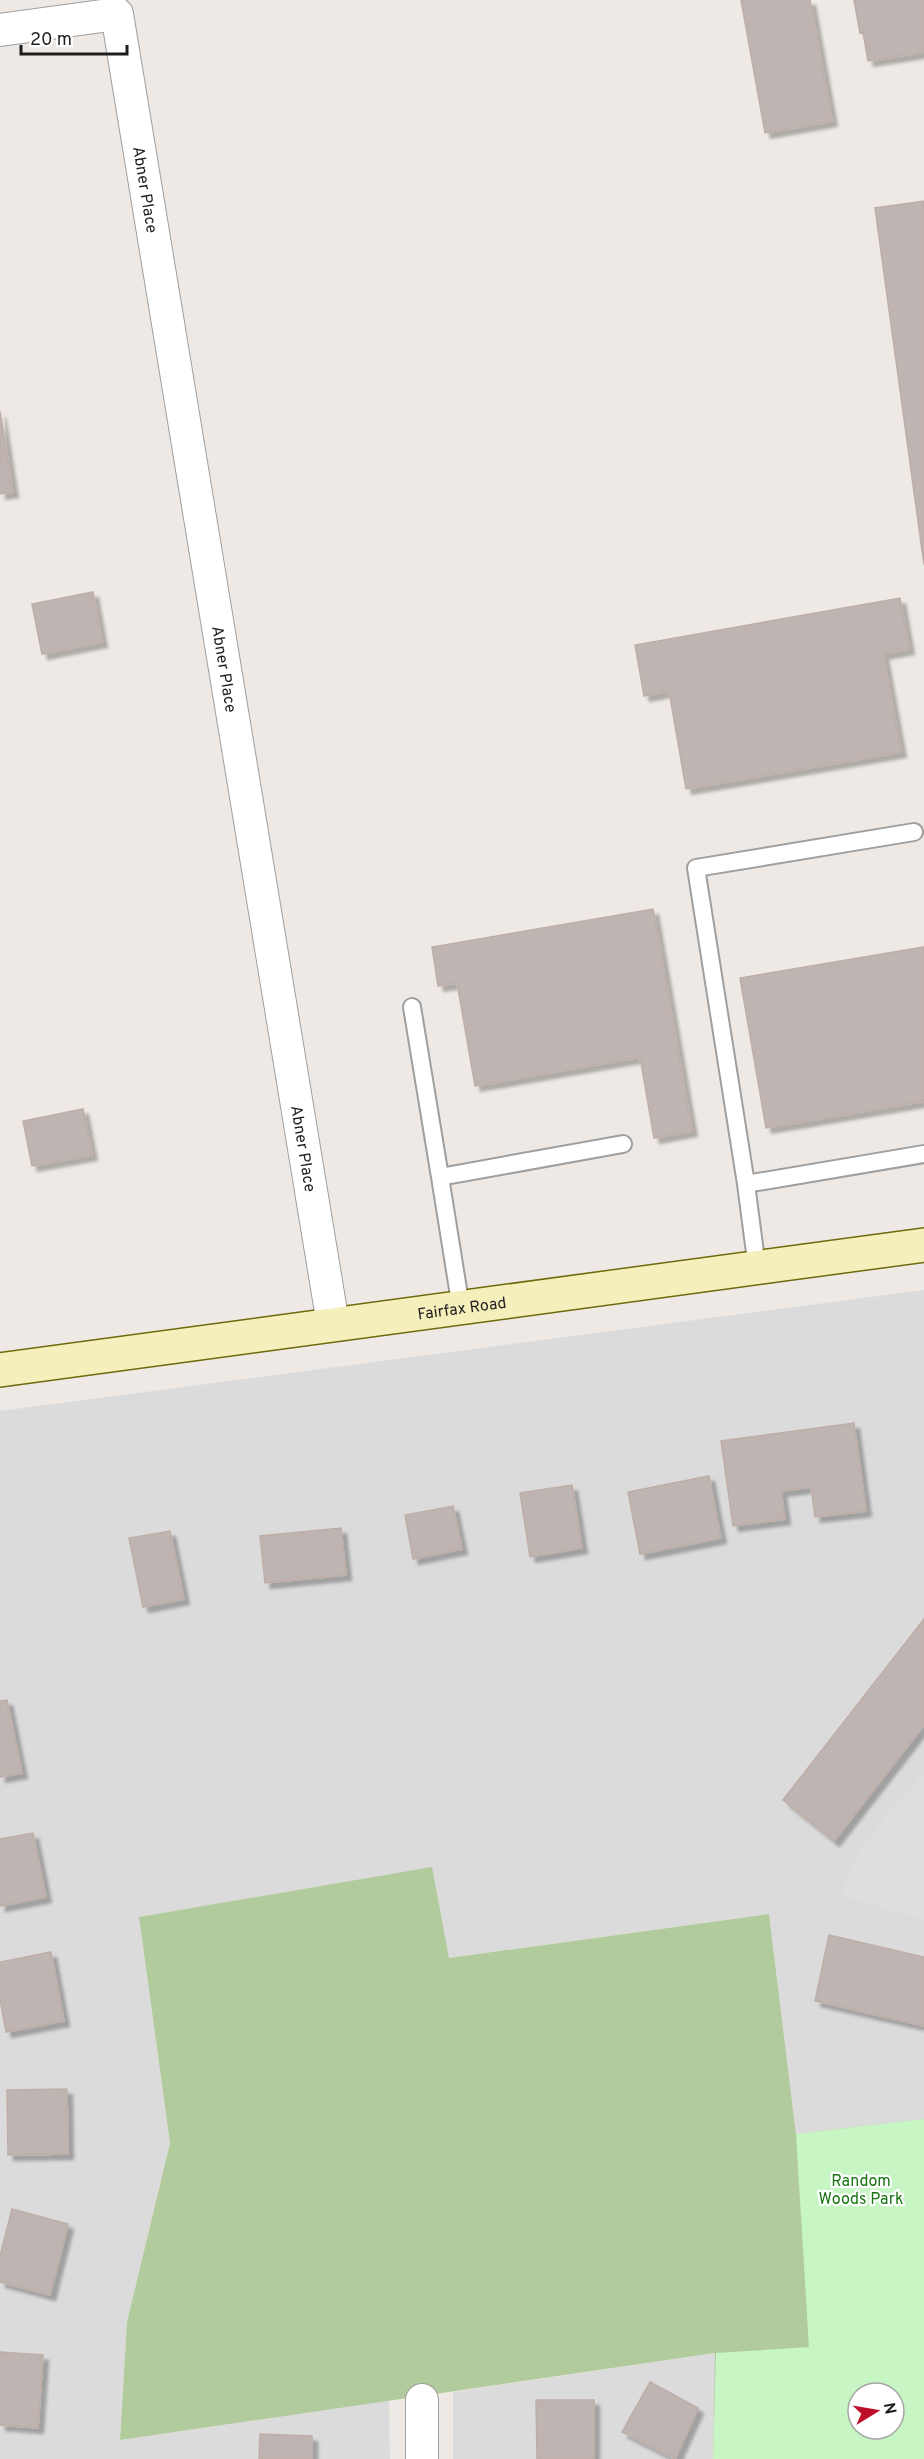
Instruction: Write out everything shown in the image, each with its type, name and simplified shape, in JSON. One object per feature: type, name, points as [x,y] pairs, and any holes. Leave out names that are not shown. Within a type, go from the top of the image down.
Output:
[{"type":"street","name":"Abner Place","points":[[0,30],[117,14],[333,1324]]},
{"type":"street","name":"Fairfax Road","points":[[0,1370],[924,1245]]},
{"type":"street","points":[[422,2400],[422,2459]]},
{"type":"lane","points":[[757,1268],[696,868],[914,832]]},
{"type":"lane","points":[[412,1007],[461,1308]]},
{"type":"lane","points":[[440,1177],[623,1144]]},
{"type":"lane","points":[[746,1184],[924,1154]]},
{"type":"shaded area","points":[[924,1290],[924,2119],[796,2134],[769,1914],[448,1958],[432,1868],[139,1917],[170,2143],[127,2322],[120,2440],[389,2400],[390,2459],[0,2459],[0,1411]]},
{"type":"shaded area","points":[[924,1773],[924,1920],[840,1895],[857,1855],[886,1815]]},
{"type":"shaded area","points":[[716,2353],[713,2459],[453,2459],[453,2392]]},
{"type":"green space","points":[[432,1867],[449,1958],[769,1914],[796,2134],[924,2119],[924,2459],[713,2459],[715,2353],[120,2440],[127,2322],[170,2143],[139,1917]]},
{"type":"green space","name":"Random Woods Park","points":[[924,2119],[924,2459],[713,2459],[716,2353],[809,2347],[796,2134]]},
{"type":"building","points":[[741,0],[810,0],[832,121],[765,133]]},
{"type":"building","points":[[854,0],[924,0],[924,52],[868,61]]},
{"type":"building","points":[[924,201],[924,565],[875,208]]},
{"type":"building","points":[[0,411],[13,492],[0,494]]},
{"type":"building","points":[[93,592],[102,642],[42,654],[32,604]]},
{"type":"building","points":[[900,598],[909,649],[883,654],[901,752],[686,789],[669,691],[644,696],[635,645]]},
{"type":"building","points":[[653,909],[692,1131],[654,1138],[640,1057],[475,1086],[457,983],[438,986],[432,947]]},
{"type":"building","points":[[924,947],[924,1101],[766,1128],[740,978]]},
{"type":"building","points":[[83,1109],[92,1155],[32,1166],[23,1121]]},
{"type":"building","points":[[854,1423],[866,1511],[815,1517],[811,1487],[781,1491],[785,1519],[733,1526],[721,1441]]},
{"type":"building","points":[[709,1476],[721,1538],[640,1554],[628,1492]]},
{"type":"building","points":[[572,1485],[582,1548],[530,1557],[520,1493]]},
{"type":"building","points":[[453,1506],[462,1549],[413,1559],[405,1515]]},
{"type":"building","points":[[341,1528],[346,1575],[265,1583],[260,1536]]},
{"type":"building","points":[[170,1531],[184,1599],[143,1607],[129,1538]]},
{"type":"building","points":[[924,1619],[924,1725],[834,1841],[783,1800]]},
{"type":"building","points":[[7,1700],[22,1773],[0,1777],[0,1701]]},
{"type":"building","points":[[33,1833],[46,1897],[0,1906],[0,1839]]},
{"type":"building","points":[[829,1935],[924,1957],[924,2026],[815,2001]]},
{"type":"building","points":[[51,1952],[64,2021],[6,2032],[0,1999],[0,1962]]},
{"type":"building","points":[[67,2089],[68,2154],[8,2155],[7,2090]]},
{"type":"building","points":[[12,2209],[68,2224],[50,2295],[0,2282],[0,2256]]},
{"type":"building","points":[[0,2352],[43,2355],[38,2428],[0,2425]]},
{"type":"building","points":[[650,2382],[698,2408],[675,2459],[622,2432]]},
{"type":"building","points":[[536,2400],[594,2400],[594,2459],[537,2459]]},
{"type":"building","points":[[260,2434],[312,2436],[312,2459],[259,2459]]}]
